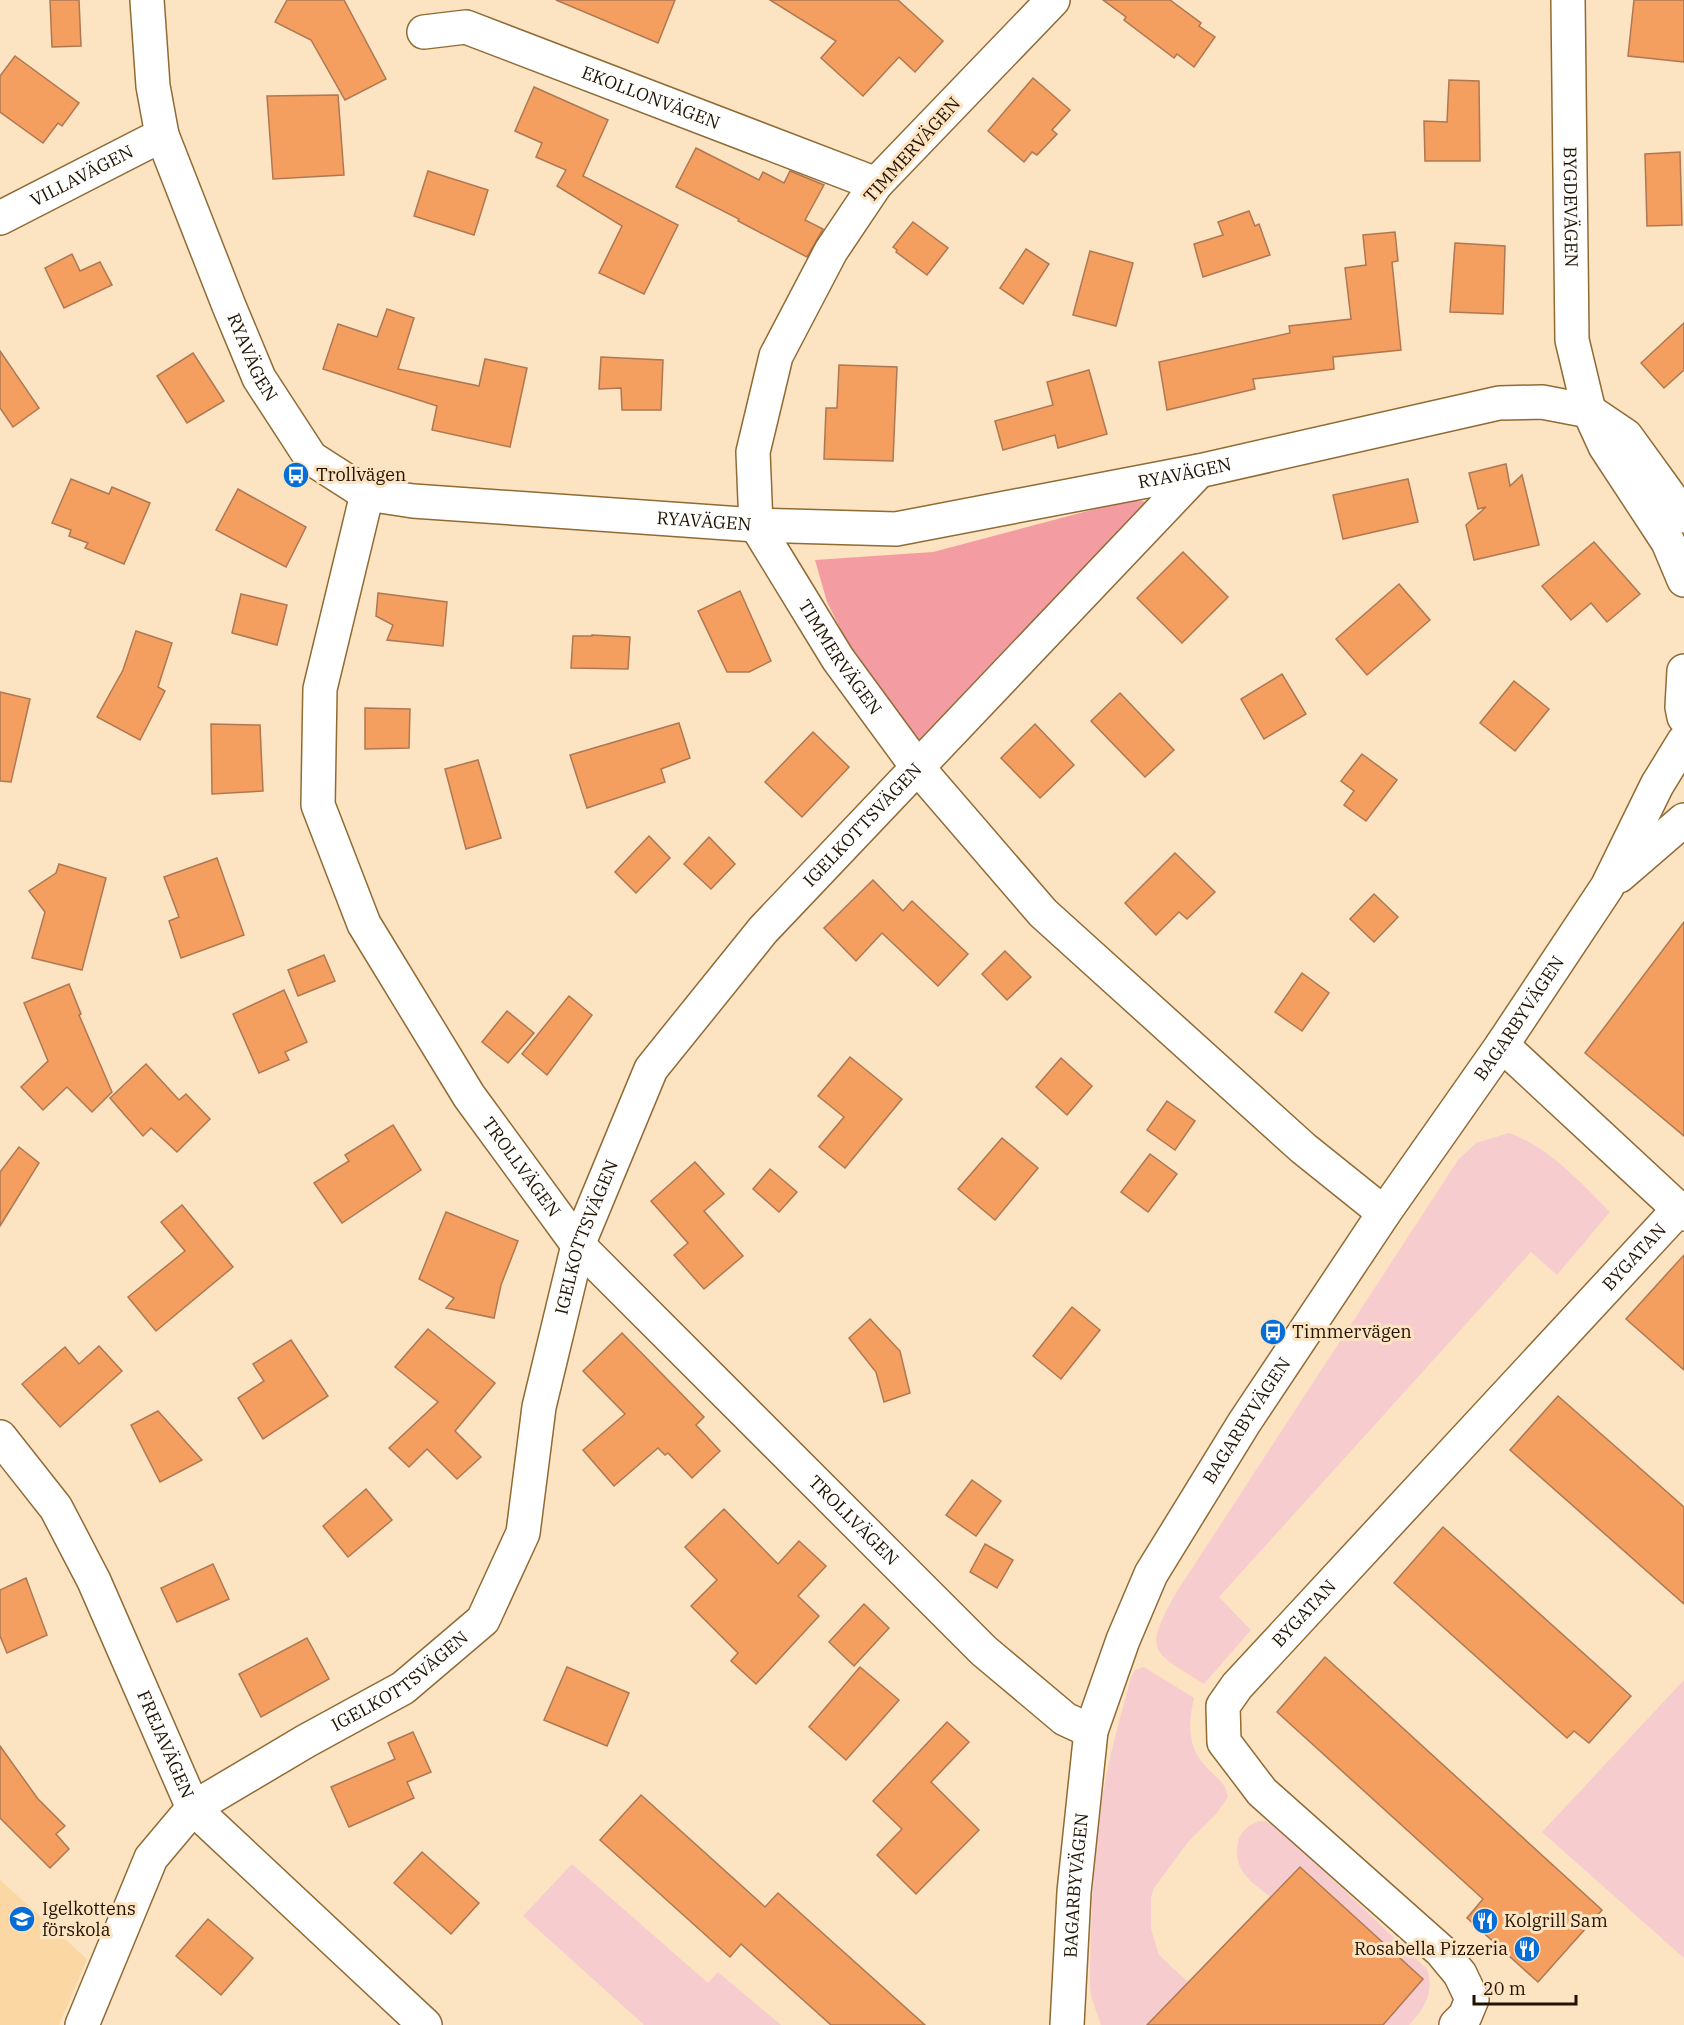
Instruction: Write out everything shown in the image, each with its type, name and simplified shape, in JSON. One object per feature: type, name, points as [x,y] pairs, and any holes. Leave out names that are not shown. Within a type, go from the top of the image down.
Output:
[{"type":"street","name":"RYAVÄGEN","points":[[147,0],[153,86],[162,135],[229,306],[260,378],[311,458],[367,494],[414,501],[756,525],[896,529],[1199,471],[1499,403],[1542,402],[1589,411]]},
{"type":"street","name":"TIMMERVÄGEN","points":[[1053,0],[876,184],[831,251],[776,356],[753,452],[756,525],[838,659],[918,768],[1044,913],[1303,1148],[1383,1213]]},
{"type":"street","name":"BYGDEVÄGEN","points":[[1568,0],[1572,340],[1589,411],[1605,446],[1668,542],[1684,580]]},
{"type":"street","name":"EKOLLONVÄGEN","points":[[424,32],[466,27],[876,184]]},
{"type":"street","name":"VILLAVÄGEN","points":[[0,218],[162,135]]},
{"type":"street","points":[[1589,411],[1626,436],[1684,516]]},
{"type":"street","name":"IGELKOTTSVÄGEN","points":[[82,2025],[151,1858],[193,1808],[306,1741],[403,1688],[483,1620],[524,1533],[539,1407],[578,1245],[651,1069],[763,930],[1199,471]]},
{"type":"street","name":"TROLLVÄGEN","points":[[367,494],[320,689],[318,805],[364,924],[469,1096],[578,1245],[984,1651],[1065,1719],[1091,1731]]},
{"type":"street","points":[[1684,671],[1682,707],[1684,717]]},
{"type":"street","name":"BAGARBYVÄGEN","points":[[1067,2025],[1074,1892],[1091,1731],[1123,1640],[1151,1574],[1244,1423],[1383,1213],[1502,1046],[1607,887],[1657,785],[1684,741]]},
{"type":"street","name":"BAGARBYVÄGEN","points":[[1607,887],[1684,820]]},
{"type":"street","name":"BYGATAN","points":[[1456,2025],[1465,2016],[1472,1999],[1460,1974],[1441,1951],[1262,1792],[1224,1742],[1223,1706],[1237,1686],[1682,1212],[1502,1046]]},
{"type":"street","name":"FREJAVÄGEN","points":[[0,1437],[56,1508],[94,1581],[193,1808],[425,2025]]},
{"type":"shaded area","points":[[1129,500],[1150,502],[917,746],[856,660],[827,602],[815,560],[933,552]]},
{"type":"shaded area","points":[[1509,1133],[1524,1139],[1551,1156],[1610,1212],[1557,1275],[1531,1252],[1219,1597],[1251,1630],[1204,1684],[1173,1664],[1163,1656],[1158,1648],[1156,1639],[1159,1627],[1176,1593],[1458,1160],[1476,1143]]},
{"type":"shaded area","points":[[1144,1667],[1194,1698],[1190,1726],[1196,1752],[1200,1760],[1223,1784],[1228,1797],[1216,1814],[1188,1842],[1154,1888],[1151,1898],[1151,1929],[1159,1955],[1188,1982],[1159,2013],[1171,2025],[1101,2025],[1091,1996],[1090,1984],[1092,1895],[1098,1828],[1107,1773],[1131,1677],[1135,1670]]},
{"type":"shaded area","points":[[1684,1680],[1684,1958],[1542,1832]]},
{"type":"shaded area","points":[[1258,1821],[1266,1821],[1282,1831],[1427,1969],[1430,1985],[1427,2000],[1409,2025],[1383,2025],[1423,1979],[1301,1867],[1271,1897],[1247,1877],[1237,1857],[1238,1840],[1246,1829]]},
{"type":"shaded area","points":[[572,1864],[708,1983],[718,1972],[781,2025],[644,2025],[523,1916]]},
{"type":"shaded area","name":"Igelkottens förskola","points":[[0,1880],[87,1959],[59,2025],[0,2025]]},
{"type":"building","points":[[50,0],[79,0],[81,46],[52,47]]},
{"type":"building","points":[[287,0],[344,0],[386,79],[345,100],[311,40],[275,22]]},
{"type":"building","points":[[556,0],[675,0],[658,43]]},
{"type":"building","points":[[770,0],[898,0],[943,41],[915,72],[899,57],[863,96],[821,58],[836,41]]},
{"type":"building","points":[[1103,0],[1170,0],[1201,23],[1199,26],[1215,37],[1194,67],[1177,54],[1174,58],[1124,20],[1126,17]]},
{"type":"building","points":[[1634,0],[1684,0],[1684,62],[1628,56]]},
{"type":"building","points":[[15,56],[79,103],[62,126],[58,123],[43,143],[0,112],[0,76]]},
{"type":"building","points":[[1033,78],[1070,110],[1052,130],[1057,134],[1037,155],[1032,152],[1024,162],[988,131]]},
{"type":"building","points":[[1449,80],[1479,81],[1480,161],[1425,161],[1424,121],[1447,122]]},
{"type":"building","points":[[534,87],[608,120],[583,176],[678,225],[644,294],[599,273],[622,226],[557,186],[566,170],[536,157],[542,143],[515,131]]},
{"type":"building","points":[[338,95],[344,175],[273,179],[267,96]]},
{"type":"building","points":[[696,148],[759,180],[763,172],[784,183],[790,171],[824,185],[805,220],[823,229],[807,257],[676,187]]},
{"type":"building","points":[[1680,152],[1682,225],[1647,226],[1645,154]]},
{"type":"building","points":[[428,171],[488,190],[474,235],[414,216]]},
{"type":"building","points":[[1249,211],[1255,226],[1259,224],[1270,255],[1203,277],[1194,244],[1223,235],[1218,222]]},
{"type":"building","points":[[913,222],[948,248],[927,275],[896,252],[897,250],[893,247]]},
{"type":"building","points":[[1395,232],[1398,261],[1392,262],[1401,350],[1333,357],[1334,369],[1253,379],[1255,389],[1167,410],[1159,362],[1290,333],[1289,326],[1351,319],[1345,268],[1366,265],[1363,235]]},
{"type":"building","points":[[1455,243],[1505,246],[1503,314],[1450,312]]},
{"type":"building","points":[[1026,249],[1049,264],[1023,304],[1000,288]]},
{"type":"building","points":[[1090,251],[1133,263],[1116,326],[1073,315]]},
{"type":"building","points":[[72,254],[80,271],[100,262],[112,285],[64,308],[45,268]]},
{"type":"building","points":[[387,309],[414,318],[398,369],[479,386],[485,359],[527,368],[510,447],[432,430],[437,406],[323,369],[338,324],[377,337]]},
{"type":"building","points":[[1684,323],[1684,370],[1664,388],[1641,363]]},
{"type":"building","points":[[0,351],[39,408],[13,427],[0,408]]},
{"type":"building","points":[[193,353],[224,401],[187,423],[157,376]]},
{"type":"building","points":[[601,357],[663,360],[661,410],[622,410],[621,388],[599,389]]},
{"type":"building","points":[[839,365],[897,367],[893,461],[824,459],[826,408],[837,408]]},
{"type":"building","points":[[1089,370],[1107,434],[1058,448],[1055,435],[1003,450],[995,421],[1053,405],[1047,382]]},
{"type":"building","points":[[1506,464],[1510,486],[1522,475],[1539,545],[1474,560],[1466,525],[1486,507],[1478,509],[1469,473]]},
{"type":"building","points":[[71,479],[109,494],[112,487],[150,503],[124,564],[85,548],[88,543],[69,536],[71,530],[52,523]]},
{"type":"building","points":[[1408,479],[1418,522],[1343,539],[1333,495]]},
{"type":"building","points":[[238,489],[306,527],[286,567],[216,530]]},
{"type":"building","points":[[1594,542],[1640,594],[1607,622],[1591,603],[1571,620],[1542,586]]},
{"type":"building","points":[[1183,552],[1228,597],[1182,643],[1137,598]]},
{"type":"building","points":[[1399,584],[1430,620],[1367,675],[1336,639]]},
{"type":"building","points":[[740,591],[771,661],[749,672],[727,672],[698,611]]},
{"type":"building","points":[[378,593],[447,602],[443,646],[387,640],[393,625],[376,616]]},
{"type":"building","points":[[241,594],[287,605],[277,645],[232,633]]},
{"type":"building","points":[[136,631],[172,643],[158,687],[165,691],[140,740],[97,717],[123,670]]},
{"type":"building","points":[[573,636],[630,637],[628,669],[571,668]]},
{"type":"building","points":[[1282,674],[1306,714],[1264,739],[1241,699]]},
{"type":"building","points":[[1514,681],[1549,709],[1515,751],[1480,723]]},
{"type":"building","points":[[0,692],[30,699],[11,782],[0,781]]},
{"type":"building","points":[[1120,693],[1174,750],[1145,777],[1091,721]]},
{"type":"building","points":[[365,708],[410,709],[409,748],[365,749]]},
{"type":"building","points":[[679,723],[690,758],[661,769],[665,782],[587,808],[570,755]]},
{"type":"building","points":[[211,724],[260,725],[263,791],[212,794]]},
{"type":"building","points":[[1035,724],[1074,765],[1040,798],[1001,758]]},
{"type":"building","points":[[813,732],[849,767],[802,817],[765,782]]},
{"type":"building","points":[[1362,754],[1397,780],[1366,821],[1344,805],[1354,791],[1341,781]]},
{"type":"building","points":[[478,760],[501,838],[466,849],[445,769]]},
{"type":"building","points":[[649,836],[670,858],[636,893],[615,872]]},
{"type":"building","points":[[709,837],[735,864],[711,889],[684,864]]},
{"type":"building","points":[[1175,853],[1215,892],[1187,919],[1179,912],[1156,935],[1125,903]]},
{"type":"building","points":[[217,858],[244,935],[181,958],[169,921],[179,917],[164,877]]},
{"type":"building","points":[[59,864],[106,878],[82,970],[32,958],[45,912],[29,891],[56,873]]},
{"type":"building","points":[[873,880],[903,911],[912,901],[968,954],[938,986],[882,933],[856,961],[824,928]]},
{"type":"building","points":[[1374,894],[1398,917],[1374,942],[1350,919]]},
{"type":"building","points":[[1684,922],[1684,1136],[1585,1053]]},
{"type":"building","points":[[1005,951],[1031,977],[1007,1000],[982,974]]},
{"type":"building","points":[[324,955],[335,981],[298,996],[288,970]]},
{"type":"building","points":[[1302,973],[1329,993],[1302,1031],[1275,1012]]},
{"type":"building","points":[[69,984],[81,1014],[79,1015],[112,1092],[92,1112],[67,1087],[43,1110],[21,1087],[48,1061],[24,1003]]},
{"type":"building","points":[[284,990],[307,1042],[285,1052],[289,1060],[259,1073],[233,1014]]},
{"type":"building","points":[[569,996],[592,1015],[547,1075],[522,1054]]},
{"type":"building","points":[[507,1011],[534,1033],[508,1063],[482,1042]]},
{"type":"building","points":[[850,1057],[902,1099],[845,1168],[819,1147],[844,1117],[818,1096]]},
{"type":"building","points":[[1061,1058],[1092,1086],[1067,1115],[1036,1087]]},
{"type":"building","points":[[146,1064],[179,1100],[186,1094],[210,1119],[177,1152],[151,1128],[143,1136],[110,1098]]},
{"type":"building","points":[[1167,1101],[1195,1121],[1175,1150],[1147,1130]]},
{"type":"building","points":[[393,1125],[421,1170],[342,1223],[314,1183],[349,1161],[345,1155]]},
{"type":"building","points":[[1002,1138],[1038,1168],[995,1220],[958,1189]]},
{"type":"building","points":[[19,1147],[39,1163],[0,1226],[0,1172]]},
{"type":"building","points":[[1150,1154],[1177,1174],[1148,1212],[1121,1192]]},
{"type":"building","points":[[695,1162],[724,1194],[704,1211],[743,1256],[704,1289],[674,1255],[688,1243],[651,1201]]},
{"type":"building","points":[[770,1169],[797,1192],[779,1212],[753,1189]]},
{"type":"building","points":[[182,1205],[233,1267],[156,1331],[128,1297],[185,1251],[161,1222]]},
{"type":"building","points":[[446,1212],[518,1241],[501,1285],[494,1318],[446,1308],[454,1298],[419,1279]]},
{"type":"building","points":[[1684,1255],[1684,1370],[1626,1319]]},
{"type":"building","points":[[1072,1307],[1100,1330],[1061,1379],[1033,1356]]},
{"type":"building","points":[[870,1319],[900,1351],[910,1393],[884,1402],[876,1372],[849,1338]]},
{"type":"building","points":[[428,1329],[495,1383],[455,1431],[481,1457],[457,1479],[427,1449],[409,1467],[389,1448],[438,1402],[395,1367]]},
{"type":"building","points":[[622,1333],[704,1417],[696,1425],[720,1451],[692,1478],[668,1453],[665,1455],[658,1448],[614,1486],[583,1450],[625,1414],[583,1371]]},
{"type":"building","points":[[291,1340],[328,1396],[263,1439],[238,1398],[264,1381],[253,1364]]},
{"type":"building","points":[[99,1346],[122,1371],[60,1427],[22,1384],[65,1347],[79,1364]]},
{"type":"building","points":[[1558,1396],[1684,1507],[1684,1604],[1510,1450]]},
{"type":"building","points":[[158,1411],[202,1460],[160,1482],[131,1425]]},
{"type":"building","points":[[972,1480],[1001,1501],[976,1536],[946,1515]]},
{"type":"building","points":[[366,1489],[392,1520],[348,1557],[323,1526]]},
{"type":"building","points":[[724,1509],[778,1564],[799,1541],[826,1566],[798,1596],[819,1616],[756,1684],[731,1661],[738,1653],[691,1606],[717,1580],[685,1547]]},
{"type":"building","points":[[1443,1527],[1631,1696],[1589,1743],[1574,1731],[1567,1738],[1394,1583]]},
{"type":"building","points":[[985,1544],[1013,1560],[997,1588],[970,1572]]},
{"type":"building","points":[[213,1564],[229,1599],[177,1622],[161,1588]]},
{"type":"building","points":[[26,1578],[47,1635],[7,1653],[0,1636],[0,1590]]},
{"type":"building","points":[[864,1604],[889,1628],[854,1666],[829,1642]]},
{"type":"building","points":[[307,1638],[329,1679],[261,1717],[239,1674]]},
{"type":"building","points":[[1325,1657],[1602,1910],[1538,1982],[1467,1918],[1483,1899],[1277,1712]]},
{"type":"building","points":[[567,1667],[629,1693],[607,1746],[544,1720]]},
{"type":"building","points":[[860,1667],[899,1700],[846,1760],[809,1727]]},
{"type":"building","points":[[947,1722],[969,1742],[931,1782],[979,1830],[916,1894],[877,1855],[902,1829],[873,1801]]},
{"type":"building","points":[[413,1732],[431,1772],[407,1782],[414,1798],[349,1827],[331,1787],[395,1759],[388,1743]]},
{"type":"building","points":[[0,1746],[38,1799],[65,1826],[56,1834],[69,1849],[50,1868],[0,1818]]},
{"type":"building","points":[[641,1795],[765,1907],[778,1893],[925,2025],[831,2025],[741,1944],[730,1957],[600,1840]]},
{"type":"building","points":[[422,1852],[479,1903],[451,1934],[394,1883]]},
{"type":"building","points":[[1300,1867],[1423,1979],[1383,2025],[1147,2025]]},
{"type":"building","points":[[208,1919],[253,1958],[221,1995],[176,1956]]},
{"type":"place","name":"Trollvägen","points":[[296,475]]},
{"type":"place","name":"Timmervägen","points":[[1273,1332]]},
{"type":"place","name":"Igelkottens förskola","points":[[22,1919]]},
{"type":"place","name":"Kolgrill Sam","points":[[1485,1921]]},
{"type":"place","name":"Rosabella Pizzeria","points":[[1527,1949]]}]
